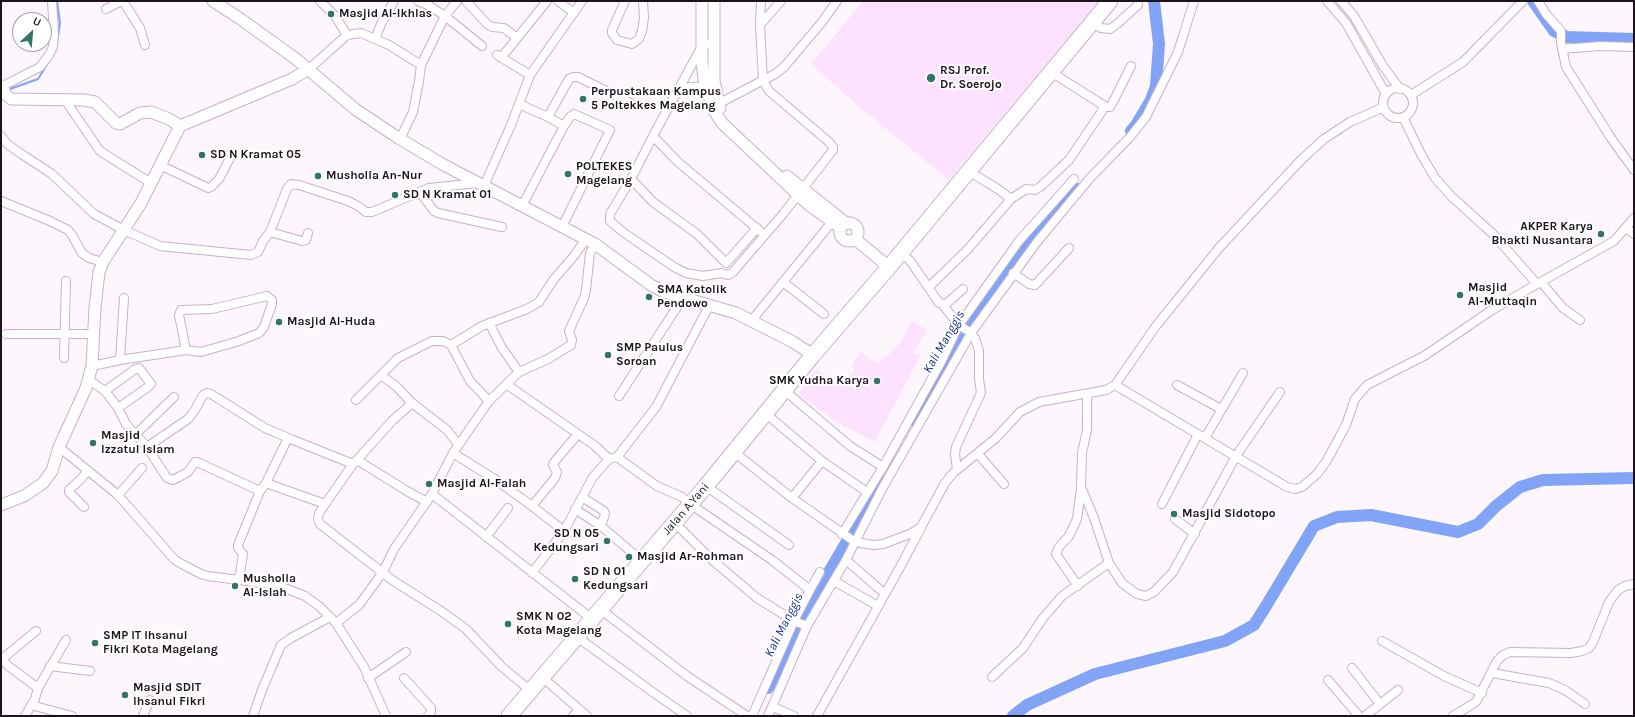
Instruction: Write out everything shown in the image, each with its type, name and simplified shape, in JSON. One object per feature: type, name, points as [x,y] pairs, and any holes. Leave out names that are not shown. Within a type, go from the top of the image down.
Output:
[{"type":"highway","name":"Jalan A.Yani","points":[[509,716],[706,486],[813,355],[889,267],[1110,1]]},
{"type":"street","points":[[52,1],[54,35],[53,48],[50,56],[40,67],[3,89],[11,100],[84,100],[95,102],[116,123],[120,124],[140,113],[151,112],[169,119],[180,126]]},
{"type":"street","points":[[106,9],[122,1],[140,28],[145,45]]},
{"type":"street","points":[[213,1],[242,20],[309,69],[356,109],[400,140],[481,185],[590,242],[651,285],[664,292],[710,304],[752,320],[813,355]]},
{"type":"street","points":[[320,1],[335,16],[348,35]]},
{"type":"street","points":[[375,39],[382,22],[394,1]]},
{"type":"street","points":[[418,1],[428,5],[445,16],[482,46]]},
{"type":"street","points":[[400,140],[413,112],[421,65],[445,16],[457,1]]},
{"type":"street","points":[[466,1],[486,24],[492,27],[501,27],[518,38]]},
{"type":"street","points":[[530,75],[499,57],[518,38],[547,1]]},
{"type":"street","points":[[558,1],[574,13]]},
{"type":"street","points":[[481,185],[519,104],[530,75],[582,1]]},
{"type":"street","points":[[625,1],[612,33],[617,40],[632,44],[639,39],[642,31],[644,18],[643,1]]},
{"type":"street","points":[[702,1],[702,62],[705,86],[715,112],[722,123],[800,192],[840,224],[853,224],[857,228],[858,234],[855,239],[889,267]]},
{"type":"street","points":[[714,1],[714,81],[718,104],[725,120],[800,192]]},
{"type":"street","points":[[714,42],[702,46],[652,136],[631,179],[610,214],[610,221],[629,237],[674,267],[686,273],[703,276],[721,273],[731,274],[800,192],[831,153],[833,147],[769,91],[763,80],[760,25],[761,1]]},
{"type":"street","points":[[760,25],[781,1]]},
{"type":"street","points":[[718,104],[775,74],[788,62],[822,22],[837,1]]},
{"type":"street","points":[[768,716],[807,626],[846,560],[854,542],[916,428],[970,332],[1037,242],[1090,178],[1130,137],[1146,117],[1178,52],[1194,1]]},
{"type":"street","points":[[1327,1],[1346,23],[1386,94],[1384,107],[1386,112],[1394,117],[1403,117],[1410,112],[1413,104],[1411,95],[1400,89],[1393,90],[1386,94]]},
{"type":"street","points":[[1341,1],[1354,16],[1384,66],[1400,89]]},
{"type":"street","points":[[1411,95],[1463,62],[1523,1]]},
{"type":"street","points":[[1538,1],[1549,18],[1561,31],[1566,67],[1611,138],[1634,170]]},
{"type":"street","points":[[1092,23],[1100,28],[1110,29],[1138,5]]},
{"type":"street","points":[[1,505],[24,496],[43,483],[52,471],[59,447],[89,380],[92,366],[99,272],[103,262],[124,230],[151,183],[180,126],[292,79],[309,69],[348,35],[361,33],[389,45],[421,65]]},
{"type":"street","points":[[1562,46],[1634,47]]},
{"type":"street","points":[[1103,107],[1110,107],[1131,66]]},
{"type":"street","points":[[1051,72],[1102,103],[1103,107]]},
{"type":"street","points":[[548,117],[569,80],[573,77],[578,77],[631,103]]},
{"type":"street","points":[[678,88],[705,86]]},
{"type":"street","points":[[66,100],[100,151],[151,183]]},
{"type":"street","points":[[519,104],[564,126]]},
{"type":"street","points":[[929,287],[968,249],[1011,199],[1028,188],[1035,190],[1040,187],[1069,160],[1103,107]]},
{"type":"street","points":[[817,716],[945,483],[957,469],[978,454],[996,438],[1020,412],[1039,402],[1106,390],[1115,385],[1156,326],[1219,248],[1301,160],[1324,139],[1350,122],[1384,107]]},
{"type":"street","points":[[522,206],[570,117],[574,114],[610,130],[562,227]]},
{"type":"street","points":[[1403,117],[1420,154],[1435,178],[1452,197],[1493,234],[1563,308],[1580,320]]},
{"type":"street","points":[[1,136],[7,144],[52,174],[94,214],[124,230],[160,246],[251,255],[258,252],[270,232],[287,189],[291,184],[299,185],[348,201],[366,212],[372,212],[429,188],[481,185]]},
{"type":"street","points":[[652,136],[678,162],[764,234]]},
{"type":"street","points":[[160,165],[208,188],[219,179],[229,160]]},
{"type":"street","points":[[968,171],[998,189],[1011,199]]},
{"type":"street","points":[[631,179],[653,202],[697,234],[726,263]]},
{"type":"street","points":[[844,535],[960,326],[1019,241],[1074,179]]},
{"type":"street","points":[[420,192],[434,211],[438,213],[502,227]]},
{"type":"street","points":[[1,201],[44,218],[68,230],[82,253],[89,258],[103,262]]},
{"type":"street","points":[[1115,385],[1287,487],[1295,489],[1302,487],[1317,474],[1337,445],[1356,399],[1367,385],[1424,356],[1492,310],[1614,241],[1634,218]]},
{"type":"street","points":[[752,320],[783,282],[840,224]]},
{"type":"street","points":[[721,273],[726,263],[757,228]]},
{"type":"street","points":[[1626,228],[1634,234]]},
{"type":"street","points":[[270,232],[302,241],[306,240],[308,232]]},
{"type":"street","points":[[451,345],[482,326],[539,302],[554,280],[574,256],[590,242]]},
{"type":"street","points":[[252,716],[282,645],[290,638],[333,620],[359,605],[383,572],[394,549],[432,494],[458,444],[490,401],[519,372],[548,359],[571,345],[572,340],[569,331],[584,298],[586,290],[590,242]]},
{"type":"street","points":[[1013,273],[1029,284],[1035,285],[1070,248]]},
{"type":"street","points":[[901,252],[911,262],[937,301],[942,304],[960,326],[970,332],[975,338],[979,351],[979,379],[982,393],[956,447],[955,454],[957,469]]},
{"type":"street","points":[[64,358],[66,281]]},
{"type":"street","points":[[783,282],[824,314]]},
{"type":"street","points":[[942,304],[946,304],[963,289]]},
{"type":"street","points":[[92,366],[120,360],[186,350],[200,352],[239,341],[259,333],[264,327],[272,300],[267,296],[208,310],[182,310],[179,315],[186,350]]},
{"type":"street","points":[[120,360],[124,298]]},
{"type":"street","points":[[619,396],[683,298]]},
{"type":"street","points":[[532,573],[564,531],[593,477],[613,458],[656,407],[710,304]]},
{"type":"street","points":[[489,323],[502,348],[519,372]]},
{"type":"street","points":[[6,334],[94,334]]},
{"type":"street","points":[[356,400],[398,358],[432,341],[443,341],[451,345],[470,380],[490,401]]},
{"type":"street","points":[[105,391],[137,368],[139,368],[150,382],[148,387],[118,408]]},
{"type":"street","points":[[1162,504],[1202,436],[1243,373]]},
{"type":"street","points":[[381,375],[412,403],[447,430],[458,444]]},
{"type":"street","points":[[89,380],[105,391],[118,408],[126,424],[147,447],[167,478],[170,480],[173,480],[188,472],[197,462],[260,491]]},
{"type":"street","points":[[506,384],[613,458],[657,486],[680,496],[772,560],[810,590]]},
{"type":"street","points":[[1177,385],[1221,409]]},
{"type":"street","points":[[784,390],[850,446],[883,467]]},
{"type":"street","points":[[1081,487],[1094,518],[1109,563],[1122,583],[1137,594],[1146,596],[1154,592],[1173,572],[1236,456],[1280,392]]},
{"type":"street","points":[[147,447],[188,419],[203,395],[207,393],[266,428],[288,438],[355,462],[406,492],[427,502]]},
{"type":"street","points":[[1078,586],[1056,554],[1069,536],[1077,519],[1081,487],[1082,453],[1087,430],[1087,394]]},
{"type":"street","points":[[135,435],[174,397]]},
{"type":"street","points":[[412,403],[392,421],[355,462],[318,513],[320,524],[392,580],[441,611],[466,630],[502,667],[531,691]]},
{"type":"street","points":[[765,413],[822,461],[867,492]]},
{"type":"street","points":[[532,506],[555,478],[557,472],[553,465],[554,461],[578,434]]},
{"type":"street","points":[[239,580],[244,554],[238,548],[238,545],[260,491],[266,483],[288,438]]},
{"type":"street","points":[[59,447],[118,495],[174,559],[201,574],[277,585],[310,599],[333,620],[364,666],[386,716]]},
{"type":"street","points":[[734,452],[792,498],[854,542],[874,545],[883,544],[910,534],[921,527]]},
{"type":"street","points":[[453,453],[496,480],[564,531]]},
{"type":"street","points":[[978,454],[1004,484]]},
{"type":"street","points":[[792,498],[822,461]]},
{"type":"street","points":[[118,495],[142,468]]},
{"type":"street","points":[[84,508],[69,492],[69,490],[88,470]]},
{"type":"street","points":[[266,483],[325,504]]},
{"type":"street","points":[[706,486],[789,545]]},
{"type":"street","points":[[432,494],[532,573],[596,614],[747,716]]},
{"type":"street","points":[[582,497],[604,511],[605,514],[600,526]]},
{"type":"street","points":[[486,537],[508,508]]},
{"type":"street","points":[[575,509],[600,526],[642,561]]},
{"type":"street","points":[[1175,519],[1195,534]]},
{"type":"street","points":[[674,522],[711,559],[757,598],[794,621],[807,626]]},
{"type":"street","points":[[846,560],[885,594]]},
{"type":"street","points":[[992,677],[1023,648],[1043,618],[1062,596],[1109,563]]},
{"type":"street","points":[[752,716],[794,621],[820,572]]},
{"type":"street","points":[[834,581],[878,606]]},
{"type":"street","points":[[1453,716],[1472,706],[1482,693],[1499,658],[1510,652],[1571,654],[1589,648],[1594,642],[1609,602],[1618,590],[1625,586],[1634,584]]},
{"type":"street","points":[[36,631],[2,659],[38,688]]},
{"type":"street","points":[[577,636],[687,716]]},
{"type":"street","points":[[25,716],[38,688],[66,640]]},
{"type":"street","points":[[1382,641],[1444,676],[1482,693]]},
{"type":"street","points":[[368,678],[406,652]]},
{"type":"street","points":[[50,666],[90,672]]},
{"type":"street","points":[[1352,668],[1380,704]]},
{"type":"street","points":[[1492,673],[1549,682],[1565,690],[1585,704]]},
{"type":"street","points":[[542,677],[587,716]]},
{"type":"street","points":[[404,678],[431,708],[431,712],[428,716]]},
{"type":"street","points":[[1328,680],[1359,716]]},
{"type":"street","points":[[1365,716],[1398,690]]},
{"type":"street","points":[[143,716],[150,700]]},
{"type":"street","points":[[31,705],[72,716]]},
{"type":"street","points":[[773,707],[794,716]]},
{"type":"street","points":[[573,716],[579,709]]},
{"type":"shaded area","name":"RSJ Prof. Dr. Soerojo","points":[[863,1],[1099,1],[949,180],[857,105],[811,64]]},
{"type":"shaded area","name":"SMK Yudha Karya","points":[[912,321],[927,330],[913,353],[920,356],[875,442],[838,423],[798,394],[816,369],[843,386],[855,370],[851,367],[860,352],[879,364],[882,358],[889,354],[899,344]]},
{"type":"waterway","points":[[7,90],[38,79],[56,50],[60,23],[57,1]]},
{"type":"waterway","name":"Kali Manggis","points":[[1131,131],[1151,100],[1156,86],[1159,44],[1154,1]]},
{"type":"waterway","name":"Kali Manggis","points":[[1533,1],[1554,31],[1567,37],[1634,39]]},
{"type":"waterway","name":"Kali Manggis","points":[[916,422],[974,318],[1031,238],[1077,189]]},
{"type":"waterway","points":[[1013,716],[1027,705],[1095,674],[1225,641],[1254,625],[1314,526],[1337,517],[1371,515],[1458,532],[1478,524],[1496,506],[1520,487],[1543,480],[1634,478]]},
{"type":"waterway","name":"Kali Manggis","points":[[768,688],[803,616],[882,482]]},
{"type":"place","name":"Masjid Al-Ikhlas","points":[[331,14]]},
{"type":"place","name":"RSJ Prof. Dr. Soerojo","points":[[931,78]]},
{"type":"place","name":"Perpustakaan Kampus 5 Poltekkes Magelang","points":[[583,99]]},
{"type":"place","name":"SD N Kramat 05","points":[[202,155]]},
{"type":"place","name":"POLTEKES Magelang","points":[[568,174]]},
{"type":"place","name":"Musholla An-Nur","points":[[318,176]]},
{"type":"place","name":"SD N Kramat 01","points":[[395,195]]},
{"type":"place","name":"AKPER Karya Bhakti Nusantara","points":[[1601,234]]},
{"type":"place","name":"Masjid Al-Muttaqin","points":[[1460,295]]},
{"type":"place","name":"SMA Katolik Pendowo","points":[[649,297]]},
{"type":"place","name":"Masjid Al-Huda","points":[[279,322]]},
{"type":"place","name":"SMP Paulus Soroan","points":[[608,355]]},
{"type":"place","name":"SMK Yudha Karya","points":[[877,381]]},
{"type":"place","name":"Masjid Izzatul Islam","points":[[93,443]]},
{"type":"place","name":"Masjid Al-Falah","points":[[429,484]]},
{"type":"place","name":"Masjid Sidotopo","points":[[1174,514]]},
{"type":"place","name":"SD N 05 Kedungsari","points":[[607,541]]},
{"type":"place","name":"Masjid Ar-Rohman","points":[[629,557]]},
{"type":"place","name":"SD N 01 Kedungsari","points":[[575,579]]},
{"type":"place","name":"Musholla Al-Islah","points":[[235,586]]},
{"type":"place","name":"SMK N 02 Kota Magelang","points":[[508,624]]},
{"type":"place","name":"SMP IT Ihsanul Fikri Kota Magelang","points":[[95,643]]},
{"type":"place","name":"Masjid SDIT Ihsanul Fikri","points":[[125,695]]}]
